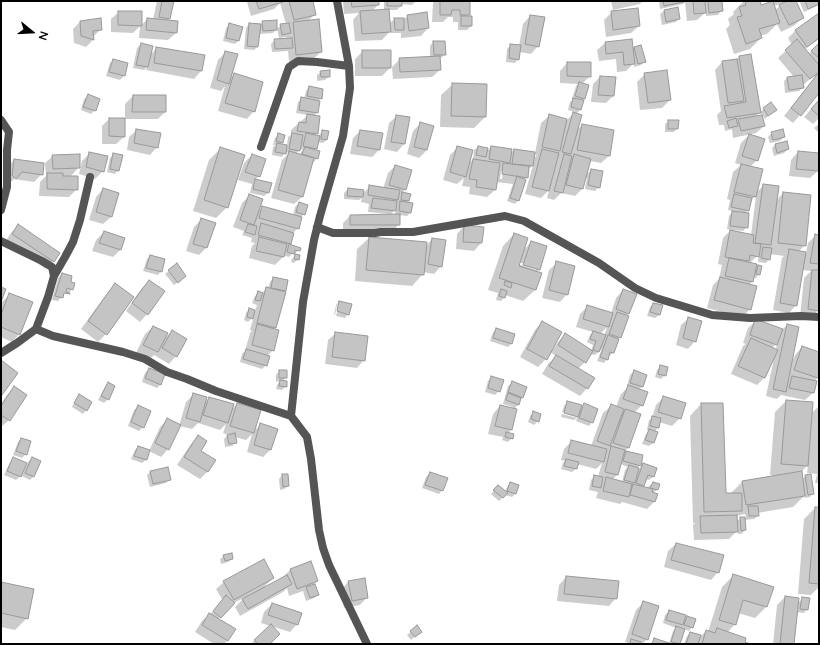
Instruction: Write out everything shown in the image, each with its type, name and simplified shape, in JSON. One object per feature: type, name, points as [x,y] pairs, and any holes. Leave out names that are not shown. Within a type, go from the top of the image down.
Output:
[{"type":"street","points":[[291,416],[303,302],[314,240],[343,136],[350,88],[349,66],[338,1]]},
{"type":"street","points":[[261,147],[289,67],[298,61],[349,66]]},
{"type":"street","points":[[1,120],[8,132],[7,187],[1,210]]},
{"type":"street","points":[[1,353],[18,343],[36,329],[54,276],[73,242],[90,178]]},
{"type":"street","points":[[318,227],[333,233],[413,232],[505,216],[524,221],[599,262],[635,288],[663,300],[712,316],[750,318],[801,316],[819,317]]},
{"type":"street","points":[[1,241],[52,267],[54,276]]},
{"type":"street","points":[[36,329],[53,336],[123,352],[145,359],[167,372],[291,416],[307,437],[319,530],[323,548],[367,644]]},
{"type":"building","points":[[162,1],[174,1],[170,19],[159,17]]},
{"type":"building","points":[[256,1],[283,1],[283,2],[259,9]]},
{"type":"building","points":[[289,1],[313,1],[316,15],[294,20]]},
{"type":"building","points":[[351,1],[379,1],[379,5],[352,7]]},
{"type":"building","points":[[387,1],[402,1],[402,6],[387,6]]},
{"type":"building","points":[[440,1],[470,1],[470,15],[460,15],[460,10],[452,10],[451,15],[440,15]]},
{"type":"building","points":[[663,1],[688,1],[664,6]]},
{"type":"building","points":[[693,1],[705,1],[706,13],[694,14]]},
{"type":"building","points":[[708,1],[722,1],[723,11],[709,13]]},
{"type":"building","points":[[745,1],[760,1],[761,5],[773,1],[780,23],[759,29],[762,38],[746,44],[737,17],[742,16],[739,7],[746,5]]},
{"type":"building","points":[[787,1],[796,1],[804,18],[789,25],[779,5]]},
{"type":"building","points":[[805,1],[819,1],[819,4],[808,9]]},
{"type":"building","points":[[678,7],[680,19],[666,22],[664,10]]},
{"type":"building","points":[[638,8],[640,26],[613,30],[611,11]]},
{"type":"building","points":[[389,9],[391,32],[362,34],[360,11]]},
{"type":"building","points":[[118,11],[142,11],[142,26],[118,25]]},
{"type":"building","points":[[427,12],[429,28],[409,31],[407,15]]},
{"type":"building","points":[[819,13],[819,38],[807,47],[795,30]]},
{"type":"building","points":[[530,15],[545,17],[539,47],[525,44]]},
{"type":"building","points":[[461,16],[472,16],[472,26],[461,26]]},
{"type":"building","points":[[101,18],[102,30],[93,31],[94,40],[81,36],[80,21]]},
{"type":"building","points":[[147,18],[178,21],[177,33],[146,30]]},
{"type":"building","points":[[394,18],[404,18],[404,30],[395,30]]},
{"type":"building","points":[[319,19],[322,52],[296,55],[293,22]]},
{"type":"building","points":[[277,20],[277,30],[263,31],[262,21]]},
{"type":"building","points":[[229,23],[243,27],[239,41],[226,38]]},
{"type":"building","points":[[249,23],[261,24],[258,47],[247,46]]},
{"type":"building","points":[[289,23],[291,33],[282,35],[280,24]]},
{"type":"building","points":[[292,38],[293,48],[275,49],[274,39]]},
{"type":"building","points":[[632,39],[635,64],[624,65],[623,52],[606,54],[605,42]]},
{"type":"building","points":[[797,39],[819,65],[819,72],[810,79],[785,50]]},
{"type":"building","points":[[433,41],[445,41],[446,55],[434,55]]},
{"type":"building","points":[[141,43],[153,46],[148,67],[136,65]]},
{"type":"building","points":[[819,43],[819,58],[811,51]]},
{"type":"building","points":[[510,44],[521,45],[519,60],[509,58]]},
{"type":"building","points":[[641,45],[646,62],[638,64],[634,47]]},
{"type":"building","points":[[156,47],[205,55],[202,71],[154,63]]},
{"type":"building","points":[[362,50],[391,50],[391,68],[362,68]]},
{"type":"building","points":[[225,51],[238,54],[229,84],[217,80]]},
{"type":"building","points":[[751,54],[761,113],[727,118],[724,106],[746,102],[739,56]]},
{"type":"building","points":[[440,56],[441,70],[400,72],[399,58]]},
{"type":"building","points":[[113,59],[128,63],[125,76],[109,72]]},
{"type":"building","points":[[737,59],[744,101],[728,103],[722,61]]},
{"type":"building","points":[[567,62],[591,62],[591,77],[567,76]]},
{"type":"building","points":[[330,70],[330,77],[321,77],[320,71]]},
{"type":"building","points":[[667,70],[671,100],[648,103],[644,73]]},
{"type":"building","points":[[819,72],[819,93],[801,116],[791,108]]},
{"type":"building","points":[[234,73],[263,82],[255,112],[225,103]]},
{"type":"building","points":[[802,75],[804,88],[789,90],[787,77]]},
{"type":"building","points":[[600,76],[616,77],[614,96],[598,95]]},
{"type":"building","points":[[579,82],[589,85],[585,99],[575,96]]},
{"type":"building","points":[[452,83],[487,84],[486,117],[451,116]]},
{"type":"building","points":[[309,86],[323,89],[322,99],[307,96]]},
{"type":"building","points":[[88,94],[100,99],[96,111],[83,107]]},
{"type":"building","points":[[133,95],[166,95],[166,112],[132,112]]},
{"type":"building","points":[[301,97],[320,101],[318,113],[299,110]]},
{"type":"building","points":[[573,98],[584,100],[581,110],[571,107]]},
{"type":"building","points":[[819,100],[819,116],[811,109]]},
{"type":"building","points":[[771,102],[777,110],[768,116],[763,108]]},
{"type":"building","points":[[573,112],[582,115],[571,154],[562,152]]},
{"type":"building","points":[[307,114],[320,116],[318,134],[297,131],[299,122],[306,123]]},
{"type":"building","points":[[549,114],[567,119],[560,151],[542,147]]},
{"type":"building","points":[[396,115],[410,117],[405,144],[391,142]]},
{"type":"building","points":[[762,115],[765,126],[741,131],[738,119]]},
{"type":"building","points":[[109,118],[125,118],[125,137],[109,136]]},
{"type":"building","points":[[736,118],[738,126],[729,128],[727,121]]},
{"type":"building","points":[[668,120],[679,120],[678,129],[668,129]]},
{"type":"building","points":[[420,122],[434,126],[427,150],[414,147]]},
{"type":"building","points":[[582,124],[614,130],[610,156],[577,150]]},
{"type":"building","points":[[136,129],[161,133],[158,148],[134,143]]},
{"type":"building","points":[[783,129],[785,137],[773,140],[771,132]]},
{"type":"building","points":[[322,130],[329,131],[327,140],[321,139]]},
{"type":"building","points":[[360,130],[383,133],[380,150],[357,146]]},
{"type":"building","points":[[278,133],[285,135],[283,143],[276,141]]},
{"type":"building","points":[[292,133],[303,135],[300,151],[289,149]]},
{"type":"building","points":[[306,133],[320,136],[317,149],[303,146]]},
{"type":"building","points":[[749,134],[765,139],[758,161],[742,156]]},
{"type":"building","points":[[787,141],[789,149],[777,153],[775,144]]},
{"type":"building","points":[[277,143],[287,145],[286,154],[275,152]]},
{"type":"building","points":[[457,146],[473,150],[466,177],[450,172]]},
{"type":"building","points":[[478,146],[488,148],[486,157],[476,155]]},
{"type":"building","points":[[491,146],[512,149],[510,163],[489,159]]},
{"type":"building","points":[[220,147],[245,155],[228,208],[204,200]]},
{"type":"building","points":[[305,147],[320,151],[318,159],[302,154]]},
{"type":"building","points":[[514,149],[535,152],[533,166],[512,164]]},
{"type":"building","points":[[542,149],[559,153],[549,191],[532,187]]},
{"type":"building","points":[[289,151],[314,158],[303,197],[278,190]]},
{"type":"building","points":[[798,151],[819,153],[819,171],[796,169]]},
{"type":"building","points":[[89,152],[108,156],[104,172],[86,167]]},
{"type":"building","points":[[113,153],[123,155],[119,171],[110,169]]},
{"type":"building","points":[[80,154],[80,168],[53,169],[52,155]]},
{"type":"building","points":[[252,154],[266,159],[260,177],[245,172]]},
{"type":"building","points":[[564,154],[572,156],[563,193],[554,191]]},
{"type":"building","points":[[574,154],[591,159],[583,189],[566,185]]},
{"type":"building","points":[[14,159],[44,163],[43,175],[22,172],[16,179],[12,175]]},
{"type":"building","points":[[473,159],[500,163],[496,190],[476,187],[477,180],[469,179]]},
{"type":"building","points":[[503,163],[529,166],[528,178],[502,174]]},
{"type":"building","points":[[741,164],[763,169],[756,197],[734,192]]},
{"type":"building","points":[[395,165],[412,170],[406,190],[389,185]]},
{"type":"building","points":[[591,169],[603,171],[600,188],[588,185]]},
{"type":"building","points":[[47,173],[63,173],[63,176],[78,176],[78,190],[47,189]]},
{"type":"building","points":[[517,176],[526,180],[519,201],[510,198]]},
{"type":"building","points":[[255,179],[272,183],[269,193],[253,189]]},
{"type":"building","points":[[763,184],[779,186],[771,245],[755,243]]},
{"type":"building","points":[[369,185],[400,190],[398,200],[368,195]]},
{"type":"building","points":[[103,188],[119,193],[112,217],[96,212]]},
{"type":"building","points":[[348,188],[364,190],[363,197],[347,196]]},
{"type":"building","points":[[402,192],[411,194],[409,201],[401,200]]},
{"type":"building","points":[[783,192],[811,195],[806,246],[778,243]]},
{"type":"building","points":[[249,194],[263,199],[254,225],[240,220]]},
{"type":"building","points":[[734,194],[752,198],[749,211],[731,207]]},
{"type":"building","points":[[373,198],[397,201],[396,211],[371,208]]},
{"type":"building","points":[[400,201],[413,203],[411,213],[399,211]]},
{"type":"building","points":[[299,202],[308,205],[305,215],[296,212]]},
{"type":"building","points":[[262,206],[302,217],[299,229],[259,218]]},
{"type":"building","points":[[732,211],[749,213],[748,228],[730,226]]},
{"type":"building","points":[[400,214],[400,225],[350,225],[350,215]]},
{"type":"building","points":[[201,218],[216,223],[207,248],[193,244]]},
{"type":"building","points":[[261,223],[294,233],[291,244],[258,235]]},
{"type":"building","points":[[18,224],[60,253],[54,262],[12,234]]},
{"type":"building","points":[[248,224],[257,226],[255,235],[245,232]]},
{"type":"building","points":[[464,225],[484,227],[482,243],[463,242]]},
{"type":"building","points":[[730,230],[754,235],[753,243],[761,244],[759,257],[750,255],[749,261],[725,257]]},
{"type":"building","points":[[104,231],[125,238],[121,250],[99,243]]},
{"type":"building","points":[[514,233],[528,238],[519,266],[542,273],[536,290],[499,278]]},
{"type":"building","points":[[815,234],[819,235],[819,264],[810,263]]},
{"type":"building","points":[[259,237],[287,244],[284,257],[256,251]]},
{"type":"building","points":[[369,237],[427,242],[424,275],[366,270]]},
{"type":"building","points":[[432,238],[446,240],[442,267],[428,264]]},
{"type":"building","points":[[531,241],[547,246],[540,270],[523,265]]},
{"type":"building","points":[[289,244],[301,248],[300,251],[295,250],[294,254],[287,252]]},
{"type":"building","points":[[763,247],[772,248],[770,260],[761,258]]},
{"type":"building","points":[[789,249],[806,252],[797,306],[780,303]]},
{"type":"building","points":[[295,254],[300,255],[299,260],[294,259]]},
{"type":"building","points":[[150,255],[165,259],[162,272],[146,268]]},
{"type":"building","points":[[729,258],[757,264],[753,282],[725,276]]},
{"type":"building","points":[[556,261],[575,266],[568,295],[549,290]]},
{"type":"building","points":[[177,263],[186,276],[178,283],[168,270]]},
{"type":"building","points":[[758,265],[762,266],[760,275],[756,274]]},
{"type":"building","points":[[812,270],[819,270],[819,311],[808,309]]},
{"type":"building","points":[[62,273],[72,276],[71,282],[75,283],[73,290],[67,288],[66,292],[70,294],[64,293],[63,298],[55,296]]},
{"type":"building","points":[[273,277],[288,280],[286,291],[271,288]]},
{"type":"building","points":[[720,277],[757,286],[751,310],[714,300]]},
{"type":"building","points":[[149,280],[165,291],[148,315],[132,303]]},
{"type":"building","points":[[505,281],[512,283],[511,288],[504,285]]},
{"type":"building","points":[[115,283],[134,297],[107,335],[88,321]]},
{"type":"building","points":[[1,287],[6,289],[1,302]]},
{"type":"building","points":[[266,287],[286,292],[276,328],[257,323]]},
{"type":"building","points":[[501,289],[507,291],[505,298],[499,296]]},
{"type":"building","points":[[623,289],[637,294],[629,314],[616,309]]},
{"type":"building","points":[[258,291],[263,293],[260,301],[255,300]]},
{"type":"building","points":[[9,293],[33,302],[20,335],[1,327],[1,315]]},
{"type":"building","points":[[339,301],[352,304],[349,315],[337,311]]},
{"type":"building","points":[[653,303],[663,305],[660,315],[650,312]]},
{"type":"building","points":[[587,305],[613,313],[609,327],[583,319]]},
{"type":"building","points":[[249,308],[255,310],[253,319],[247,317]]},
{"type":"building","points":[[617,312],[629,316],[621,338],[609,334]]},
{"type":"building","points":[[688,317],[702,321],[696,342],[683,338]]},
{"type":"building","points":[[755,319],[783,329],[777,345],[750,335]]},
{"type":"building","points":[[542,321],[562,332],[547,360],[527,349]]},
{"type":"building","points":[[257,324],[279,330],[274,351],[252,345]]},
{"type":"building","points":[[787,324],[799,327],[786,392],[773,389]]},
{"type":"building","points":[[153,326],[168,333],[158,352],[143,345]]},
{"type":"building","points":[[496,328],[515,334],[512,344],[493,338]]},
{"type":"building","points":[[172,330],[187,339],[177,357],[162,348]]},
{"type":"building","points":[[593,331],[606,335],[599,352],[593,350],[596,341],[590,339]]},
{"type":"building","points":[[335,332],[368,336],[365,361],[332,357]]},
{"type":"building","points":[[565,333],[593,351],[586,363],[558,345]]},
{"type":"building","points":[[608,335],[619,339],[614,353],[610,352],[608,360],[600,357]]},
{"type":"building","points":[[751,338],[778,350],[765,378],[738,366]]},
{"type":"building","points":[[802,346],[819,352],[818,378],[794,370]]},
{"type":"building","points":[[246,349],[270,356],[267,366],[243,359]]},
{"type":"building","points":[[556,355],[595,378],[588,389],[549,366]]},
{"type":"building","points":[[1,360],[18,373],[2,395],[1,395]]},
{"type":"building","points":[[660,365],[668,367],[666,376],[658,374]]},
{"type":"building","points":[[149,368],[165,374],[161,385],[145,378]]},
{"type":"building","points":[[279,370],[287,370],[287,378],[279,378]]},
{"type":"building","points":[[634,370],[647,375],[643,387],[630,383]]},
{"type":"building","points":[[491,376],[504,380],[500,392],[488,388]]},
{"type":"building","points":[[792,376],[817,381],[814,393],[789,388]]},
{"type":"building","points":[[280,380],[287,381],[287,387],[279,386]]},
{"type":"building","points":[[512,381],[527,387],[523,398],[508,392]]},
{"type":"building","points":[[108,382],[115,386],[109,400],[101,396]]},
{"type":"building","points":[[628,385],[648,392],[643,406],[623,399]]},
{"type":"building","points":[[14,386],[27,395],[10,421],[1,415],[1,406]]},
{"type":"building","points":[[193,393],[207,397],[200,422],[186,418]]},
{"type":"building","points":[[508,393],[521,398],[519,405],[506,400]]},
{"type":"building","points":[[79,394],[92,402],[87,411],[74,403]]},
{"type":"building","points":[[663,396],[686,403],[681,419],[658,412]]},
{"type":"building","points":[[209,397],[234,404],[228,423],[203,415]]},
{"type":"building","points":[[786,400],[813,402],[808,466],[781,464]]},
{"type":"building","points":[[567,401],[582,405],[578,417],[564,413]]},
{"type":"building","points":[[237,403],[261,410],[254,433],[230,426]]},
{"type":"building","points":[[584,403],[598,409],[593,423],[579,418]]},
{"type":"building","points":[[701,403],[723,403],[726,493],[742,493],[742,511],[704,512]]},
{"type":"building","points":[[611,404],[624,409],[610,446],[597,441]]},
{"type":"building","points":[[138,405],[151,411],[144,428],[131,422]]},
{"type":"building","points":[[500,405],[517,409],[512,430],[495,426]]},
{"type":"building","points":[[625,409],[641,414],[629,448],[613,443]]},
{"type":"building","points":[[533,411],[541,414],[539,422],[531,419]]},
{"type":"building","points":[[652,416],[661,418],[659,428],[650,426]]},
{"type":"building","points":[[167,418],[181,425],[169,450],[155,443]]},
{"type":"building","points":[[260,423],[278,429],[271,450],[254,445]]},
{"type":"building","points":[[649,429],[658,432],[654,443],[645,440]]},
{"type":"building","points":[[506,432],[514,434],[513,439],[505,437]]},
{"type":"building","points":[[235,433],[237,443],[229,444],[227,435]]},
{"type":"building","points":[[198,435],[207,441],[201,451],[216,460],[208,472],[184,457]]},
{"type":"building","points":[[21,438],[31,441],[27,455],[16,451]]},
{"type":"building","points":[[571,440],[607,449],[604,462],[568,453]]},
{"type":"building","points":[[138,446],[150,450],[147,460],[134,456]]},
{"type":"building","points":[[611,446],[625,450],[618,475],[605,472]]},
{"type":"building","points":[[626,451],[643,455],[641,466],[623,461]]},
{"type":"building","points":[[13,457],[27,463],[21,477],[7,471]]},
{"type":"building","points":[[32,457],[41,461],[34,477],[25,473]]},
{"type":"building","points":[[566,459],[579,462],[577,469],[564,466]]},
{"type":"building","points":[[643,463],[657,468],[654,477],[648,475],[644,486],[636,483]]},
{"type":"building","points":[[629,465],[639,468],[635,483],[624,480]]},
{"type":"building","points":[[168,467],[171,480],[153,484],[150,471]]},
{"type":"building","points":[[802,471],[805,496],[746,505],[742,481]]},
{"type":"building","points":[[430,472],[448,478],[443,491],[425,485]]},
{"type":"building","points":[[282,474],[288,474],[289,486],[283,487]]},
{"type":"building","points":[[811,474],[814,494],[808,495],[805,475]]},
{"type":"building","points":[[594,475],[603,477],[601,488],[592,486]]},
{"type":"building","points":[[606,477],[632,484],[629,497],[603,491]]},
{"type":"building","points":[[510,482],[519,485],[516,494],[507,491]]},
{"type":"building","points":[[653,482],[660,484],[658,490],[650,488]]},
{"type":"building","points":[[633,484],[653,489],[652,492],[658,494],[655,502],[630,495]]},
{"type":"building","points":[[498,485],[508,493],[503,498],[493,490]]},
{"type":"building","points":[[748,506],[758,506],[759,516],[749,516]]},
{"type":"building","points":[[815,507],[819,507],[819,584],[809,583]]},
{"type":"building","points":[[737,515],[738,532],[701,533],[700,516]]},
{"type":"building","points":[[740,517],[745,517],[746,530],[741,531]]},
{"type":"building","points":[[676,543],[724,555],[719,573],[671,560]]},
{"type":"building","points":[[232,553],[233,559],[225,561],[223,555]]},
{"type":"building","points":[[264,559],[274,578],[234,600],[223,581]]},
{"type":"building","points":[[311,561],[318,581],[297,589],[290,569]]},
{"type":"building","points":[[733,574],[774,587],[767,607],[743,600],[736,625],[719,620]]},
{"type":"building","points":[[287,575],[292,584],[248,609],[242,599]]},
{"type":"building","points":[[566,576],[619,581],[617,599],[564,594]]},
{"type":"building","points":[[365,578],[368,598],[352,601],[348,581]]},
{"type":"building","points":[[1,582],[34,589],[28,619],[1,613]]},
{"type":"building","points":[[315,584],[319,595],[310,598],[306,587]]},
{"type":"building","points":[[226,595],[235,603],[221,618],[213,611]]},
{"type":"building","points":[[785,596],[799,598],[794,644],[780,644]]},
{"type":"building","points":[[802,597],[810,598],[808,610],[800,609]]},
{"type":"building","points":[[643,601],[659,606],[648,640],[632,634]]},
{"type":"building","points":[[272,603],[302,613],[298,625],[268,615]]},
{"type":"building","points":[[669,610],[686,615],[683,625],[666,620]]},
{"type":"building","points":[[209,613],[236,629],[228,641],[202,625]]},
{"type":"building","points":[[687,616],[696,619],[693,628],[684,625]]},
{"type":"building","points":[[271,624],[280,634],[270,644],[258,644],[254,640]]},
{"type":"building","points":[[417,625],[422,632],[415,637],[410,631]]},
{"type":"building","points":[[676,626],[685,629],[680,644],[671,642]]},
{"type":"building","points":[[717,628],[746,638],[745,642],[750,644],[702,644],[706,630],[715,633]]},
{"type":"building","points":[[690,632],[701,635],[698,644],[686,644]]},
{"type":"building","points":[[654,638],[672,644],[652,644]]},
{"type":"building","points":[[631,639],[641,642],[640,644],[630,644]]}]
